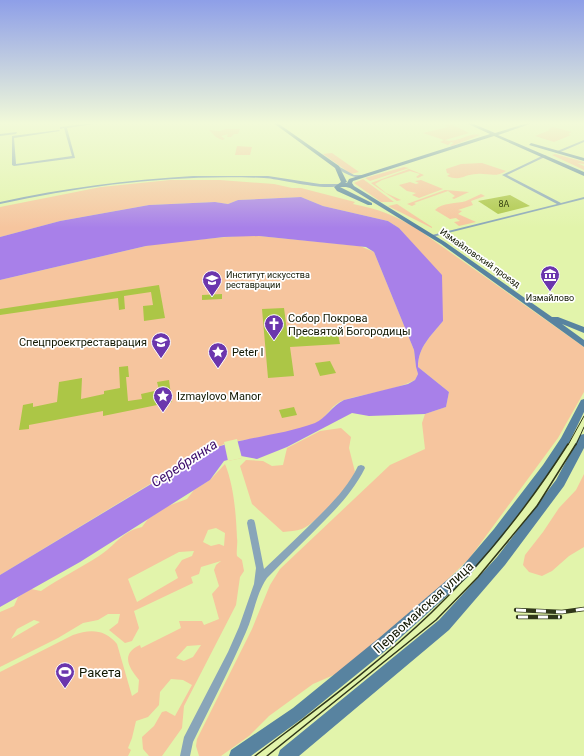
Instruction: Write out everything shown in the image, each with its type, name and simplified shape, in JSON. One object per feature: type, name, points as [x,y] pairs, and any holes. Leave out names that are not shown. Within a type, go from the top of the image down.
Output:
[{"type":"street","points":[[14,157],[14,165],[72,157]]},
{"type":"street","points":[[324,157],[353,176],[364,176]]},
{"type":"street","points":[[352,187],[349,182],[422,157]]},
{"type":"street","points":[[539,157],[504,175],[560,204]]},
{"type":"street","points":[[549,157],[584,174]]},
{"type":"street","points":[[338,167],[344,179],[344,182],[339,188]]},
{"type":"street","name":"Измайловский проезд","points":[[0,203],[82,187],[168,178],[260,177],[339,188],[410,222]]},
{"type":"street","name":"Измайловский проезд","points":[[339,188],[347,184],[433,236],[584,344]]},
{"type":"street","points":[[433,236],[584,198]]},
{"type":"street","name":"Измайловский проезд","points":[[539,311],[584,330]]},
{"type":"street","name":"Первомайская улица","points":[[237,756],[298,712],[378,648],[464,573],[498,533],[547,468],[565,440],[584,402]]},
{"type":"street","name":"Первомайская улица","points":[[286,756],[444,625],[501,561],[560,483],[584,438]]},
{"type":"street","points":[[185,756],[188,741],[234,648],[258,584],[264,575],[329,511],[354,483],[361,468]]},
{"type":"street","points":[[251,523],[260,568],[258,584]]},
{"type":"shaded area","points":[[328,157],[338,157],[359,172],[351,174]]},
{"type":"shaded area","points":[[557,157],[567,157],[584,162],[584,164],[577,163],[584,166],[584,170]]},
{"type":"shaded area","points":[[482,163],[506,171],[495,175],[473,174],[459,178],[447,176],[450,174],[447,173],[446,169],[461,164]]},
{"type":"shaded area","points":[[404,167],[409,168],[370,181],[365,178]]},
{"type":"shaded area","points":[[409,169],[424,175],[418,178],[416,177],[420,174],[410,171],[382,180],[375,184],[386,193],[401,200],[397,201],[371,183]]},
{"type":"shaded area","points":[[363,179],[394,202],[381,202],[354,183]]},
{"type":"shaded area","points":[[170,180],[220,180],[274,184],[292,188],[301,188],[355,202],[353,204],[386,213],[416,228],[584,347],[584,392],[558,438],[469,559],[399,626],[336,674],[313,684],[269,716],[249,736],[221,756],[199,756],[196,746],[197,739],[252,629],[270,585],[280,569],[390,465],[425,449],[422,423],[425,414],[446,407],[449,392],[418,367],[420,353],[426,342],[443,321],[419,251],[399,228],[388,221],[323,206],[301,197],[238,200],[228,204],[215,202],[149,205],[60,221],[0,237],[0,207],[101,187]]},
{"type":"shaded area","points":[[421,180],[443,189],[419,198],[412,195],[416,193],[407,191],[399,185],[410,182],[416,184],[419,183],[415,181]]},
{"type":"shaded area","points":[[445,190],[469,192],[454,199],[452,198],[455,196],[448,191],[414,203],[416,204],[412,206],[407,204]]},
{"type":"shaded area","points":[[481,194],[485,196],[471,201],[473,205],[458,210],[462,211],[458,214],[476,222],[459,226],[454,222],[460,221],[456,218],[450,219],[435,210],[446,204],[466,201]]},
{"type":"shaded area","points":[[301,197],[323,206],[388,221],[399,228],[442,275],[443,321],[430,337],[420,353],[418,367],[449,392],[446,407],[425,414],[369,416],[352,413],[287,447],[257,459],[241,456],[224,461],[210,480],[80,562],[0,607],[0,575],[206,451],[219,446],[288,431],[315,423],[322,419],[344,400],[408,384],[415,380],[418,374],[414,350],[374,252],[366,247],[259,236],[224,237],[146,246],[0,280],[0,237],[60,221],[149,205],[215,202],[228,204],[238,200]]},
{"type":"shaded area","points":[[397,204],[432,227],[432,228],[388,206]]},
{"type":"shaded area","name":"Izmaylovo Manor","points":[[249,235],[360,246],[374,252],[414,350],[418,374],[415,380],[407,384],[344,400],[336,404],[318,422],[311,426],[279,434],[237,441],[242,458],[228,461],[224,444],[178,467],[0,575],[0,280],[159,243]]},
{"type":"shaded area","points":[[341,428],[351,437],[349,448],[355,472],[339,496],[317,519],[302,529],[283,532],[252,504],[240,466],[246,460],[263,461],[272,466],[283,465],[287,448],[320,431]]},
{"type":"shaded area","points":[[225,464],[231,481],[234,500],[237,556],[242,560],[244,571],[240,577],[236,605],[184,706],[182,728],[162,756],[149,756],[143,749],[142,737],[154,726],[162,712],[166,711],[175,716],[192,685],[183,680],[171,679],[160,692],[159,705],[148,717],[136,721],[128,748],[131,750],[128,756],[0,756],[0,672],[73,635],[91,631],[97,632],[107,635],[117,644],[132,696],[138,692],[139,680],[132,671],[128,661],[130,653],[134,649],[140,645],[141,648],[181,628],[179,621],[202,621],[204,625],[219,619],[212,594],[219,586],[214,570],[216,565],[221,561],[201,567],[199,574],[191,577],[193,583],[134,611],[139,628],[132,641],[125,643],[109,630],[118,623],[120,614],[108,614],[98,620],[83,623],[58,638],[0,667],[0,612],[14,606],[18,597],[31,589],[41,591],[99,556],[124,535],[142,527],[148,519],[168,506],[187,499],[194,490],[210,480]],"holes":[[[216,528],[225,533],[224,546],[219,544],[211,546],[203,542],[208,530]],[[194,551],[192,556],[182,560],[175,570],[178,578],[137,602],[128,579],[179,552]],[[34,620],[40,622],[11,639],[17,629]],[[201,645],[193,657],[184,661],[176,658],[187,646]]]},
{"type":"shaded area","points":[[584,474],[584,547],[569,556],[552,571],[542,576],[529,572],[523,565],[525,555],[559,508],[576,490]]},
{"type":"pier","points":[[237,439],[242,458],[228,461],[224,442]]},
{"type":"building","points":[[510,195],[530,206],[498,214],[478,201]]},
{"type":"building","points":[[159,285],[165,318],[144,321],[143,306],[153,305],[151,292],[124,296],[125,309],[119,310],[118,298],[0,315],[0,309]]},
{"type":"building","points":[[222,294],[222,299],[202,300],[202,295]]},
{"type":"building","points":[[284,308],[287,331],[337,329],[340,344],[290,347],[294,376],[268,378],[262,309]]},
{"type":"building","points":[[330,361],[336,373],[320,376],[315,363]]},
{"type":"building","points":[[128,366],[129,377],[126,377],[128,401],[142,399],[141,394],[159,390],[157,382],[169,380],[172,402],[103,416],[103,411],[29,425],[29,429],[19,430],[23,405],[33,403],[33,407],[57,402],[59,382],[82,378],[81,399],[104,394],[104,391],[120,388],[119,367]]},
{"type":"building","points":[[294,407],[297,415],[282,418],[279,410]]},
{"type":"tram line","points":[[568,445],[584,416]]},
{"type":"tram line","points":[[576,445],[584,427]]},
{"type":"tram line","points":[[255,756],[389,651],[451,594],[505,532],[538,489],[568,444]]},
{"type":"tram line","points":[[267,756],[436,620],[478,577],[537,506],[576,444]]},
{"type":"railway","points":[[516,610],[562,612],[584,609]]},
{"type":"railway","points":[[518,617],[560,617]]},
{"type":"place","name":"Измайлово","points":[[550,292]]},
{"type":"place","name":"Институт искусства реставрации","points":[[212,297]]},
{"type":"place","name":"Собор Покрова Пресвятой Богородицы","points":[[274,341]]},
{"type":"place","name":"Спецпроектреставрация","points":[[161,359]]},
{"type":"place","name":"Peter I","points":[[218,369]]},
{"type":"place","name":"Izmaylovo Manor","points":[[163,413]]},
{"type":"place","name":"Ракета","points":[[65,689]]},
{"type":"water label","name":"Серебрянка","points":[[184,463]]}]
